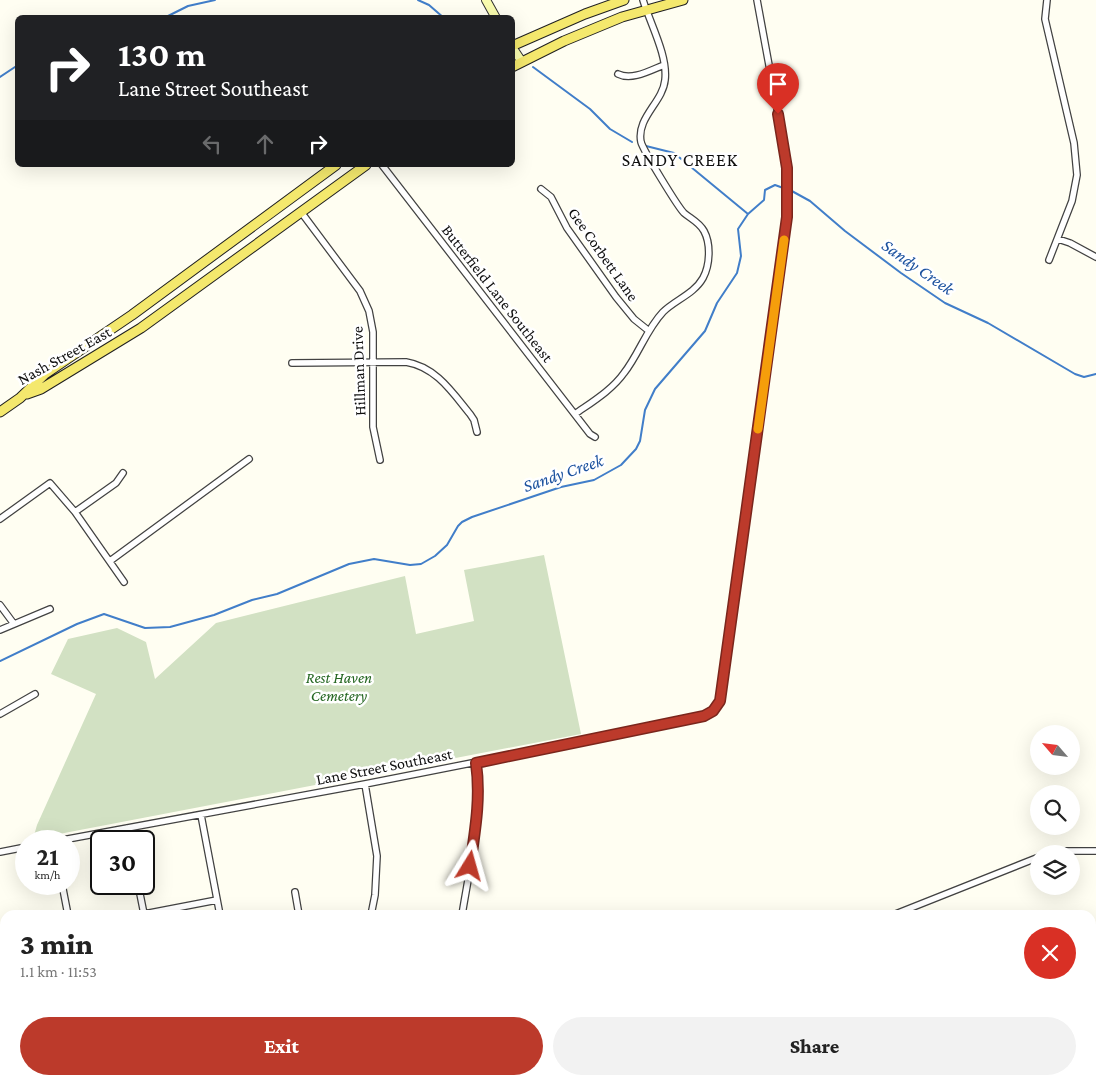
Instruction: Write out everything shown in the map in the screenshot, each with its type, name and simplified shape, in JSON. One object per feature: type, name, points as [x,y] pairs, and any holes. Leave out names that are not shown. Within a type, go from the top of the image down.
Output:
[{"type":"main road","points":[[515,45],[576,18],[624,0]]},
{"type":"main road","points":[[515,66],[564,41],[622,17],[683,0]]},
{"type":"main road","name":"Nash Street East","points":[[20,398],[46,374],[132,315],[333,167]]},
{"type":"main road","name":"Nash Street East","points":[[20,398],[41,388],[141,328],[363,167]]},
{"type":"main road","points":[[0,412],[20,398]]},
{"type":"street","points":[[486,0],[494,15]]},
{"type":"street","points":[[575,414],[613,386],[623,375],[657,318],[668,307],[693,290],[702,280],[706,269],[708,241],[703,229],[698,222],[680,208],[641,141],[641,128],[664,89],[666,74],[643,0]]},
{"type":"street","name":"Lane Street Southeast","points":[[80,837],[476,763],[694,719],[704,716],[717,707],[721,696],[787,217],[788,185],[785,152],[757,0]]},
{"type":"street","points":[[1047,0],[1045,20],[1074,144],[1077,174],[1074,192],[1049,260]]},
{"type":"street","points":[[515,51],[522,62]]},
{"type":"street","points":[[618,74],[624,77],[631,76],[664,65]]},
{"type":"street","name":"Butterfield Lane Southeast","points":[[384,167],[590,434],[595,437]]},
{"type":"street","name":"Gee Corbett Lane","points":[[541,189],[551,197],[567,228],[616,297],[634,320],[649,331]]},
{"type":"street","name":"Hillman Drive","points":[[301,212],[360,291],[372,322],[373,427],[380,460]]},
{"type":"street","points":[[1058,239],[1070,243],[1096,257]]},
{"type":"street","points":[[292,363],[406,362],[421,366],[439,378],[470,414],[478,432]]},
{"type":"street","points":[[110,562],[249,459]]},
{"type":"street","points":[[75,512],[116,483],[123,472]]},
{"type":"street","points":[[0,519],[50,483],[75,512],[124,582]]},
{"type":"street","points":[[0,605],[14,624]]},
{"type":"street","points":[[0,630],[50,609]]},
{"type":"street","points":[[0,714],[34,694]]},
{"type":"street","points":[[463,910],[478,810],[476,763]]},
{"type":"street","points":[[365,784],[377,856],[375,895],[372,910]]},
{"type":"street","points":[[201,815],[219,910]]},
{"type":"street","points":[[0,852],[15,849]]},
{"type":"street","points":[[1080,851],[1096,852]]},
{"type":"street","points":[[906,910],[1030,861]]},
{"type":"street","points":[[296,892],[298,910]]},
{"type":"street","points":[[64,895],[67,910]]},
{"type":"street","points":[[139,895],[141,910]]},
{"type":"street","points":[[163,910],[217,900]]},
{"type":"green space","name":"Rest Haven Cemetery","points":[[544,555],[581,734],[80,830],[36,830],[96,694],[51,674],[68,639],[117,628],[146,642],[155,679],[216,623],[405,576],[416,634],[474,621],[464,570]]},
{"type":"waterway","points":[[170,15],[188,6],[215,0]]},
{"type":"waterway","points":[[418,0],[429,5],[441,15]]},
{"type":"waterway","points":[[0,77],[15,67]]},
{"type":"waterway","points":[[533,67],[590,109],[610,129],[632,142]]},
{"type":"waterway","points":[[646,146],[674,153],[748,214]]},
{"type":"waterway","name":"Sandy Creek","points":[[0,661],[77,624],[104,614],[145,628],[170,627],[214,615],[252,600],[277,594],[349,564],[374,559],[410,565],[421,564],[435,556],[447,545],[458,526],[472,517],[561,487],[594,480],[621,465],[636,449],[640,441],[645,410],[655,389],[705,331],[717,303],[737,273],[741,256],[738,229],[748,214],[764,200],[765,190],[775,185],[786,189]]},
{"type":"waterway","name":"Sandy Creek","points":[[790,190],[810,201],[845,231],[945,303],[988,323],[1075,374],[1084,377],[1096,374]]},
{"type":"slow traffic","points":[[758,429],[784,240]]},
{"type":"district","name":"SANDY CREEK","points":[[680,160]]},
{"type":"route","points":[[470,866],[478,810],[476,763],[694,719],[713,711],[720,701],[787,217],[787,168],[778,114]]}]
